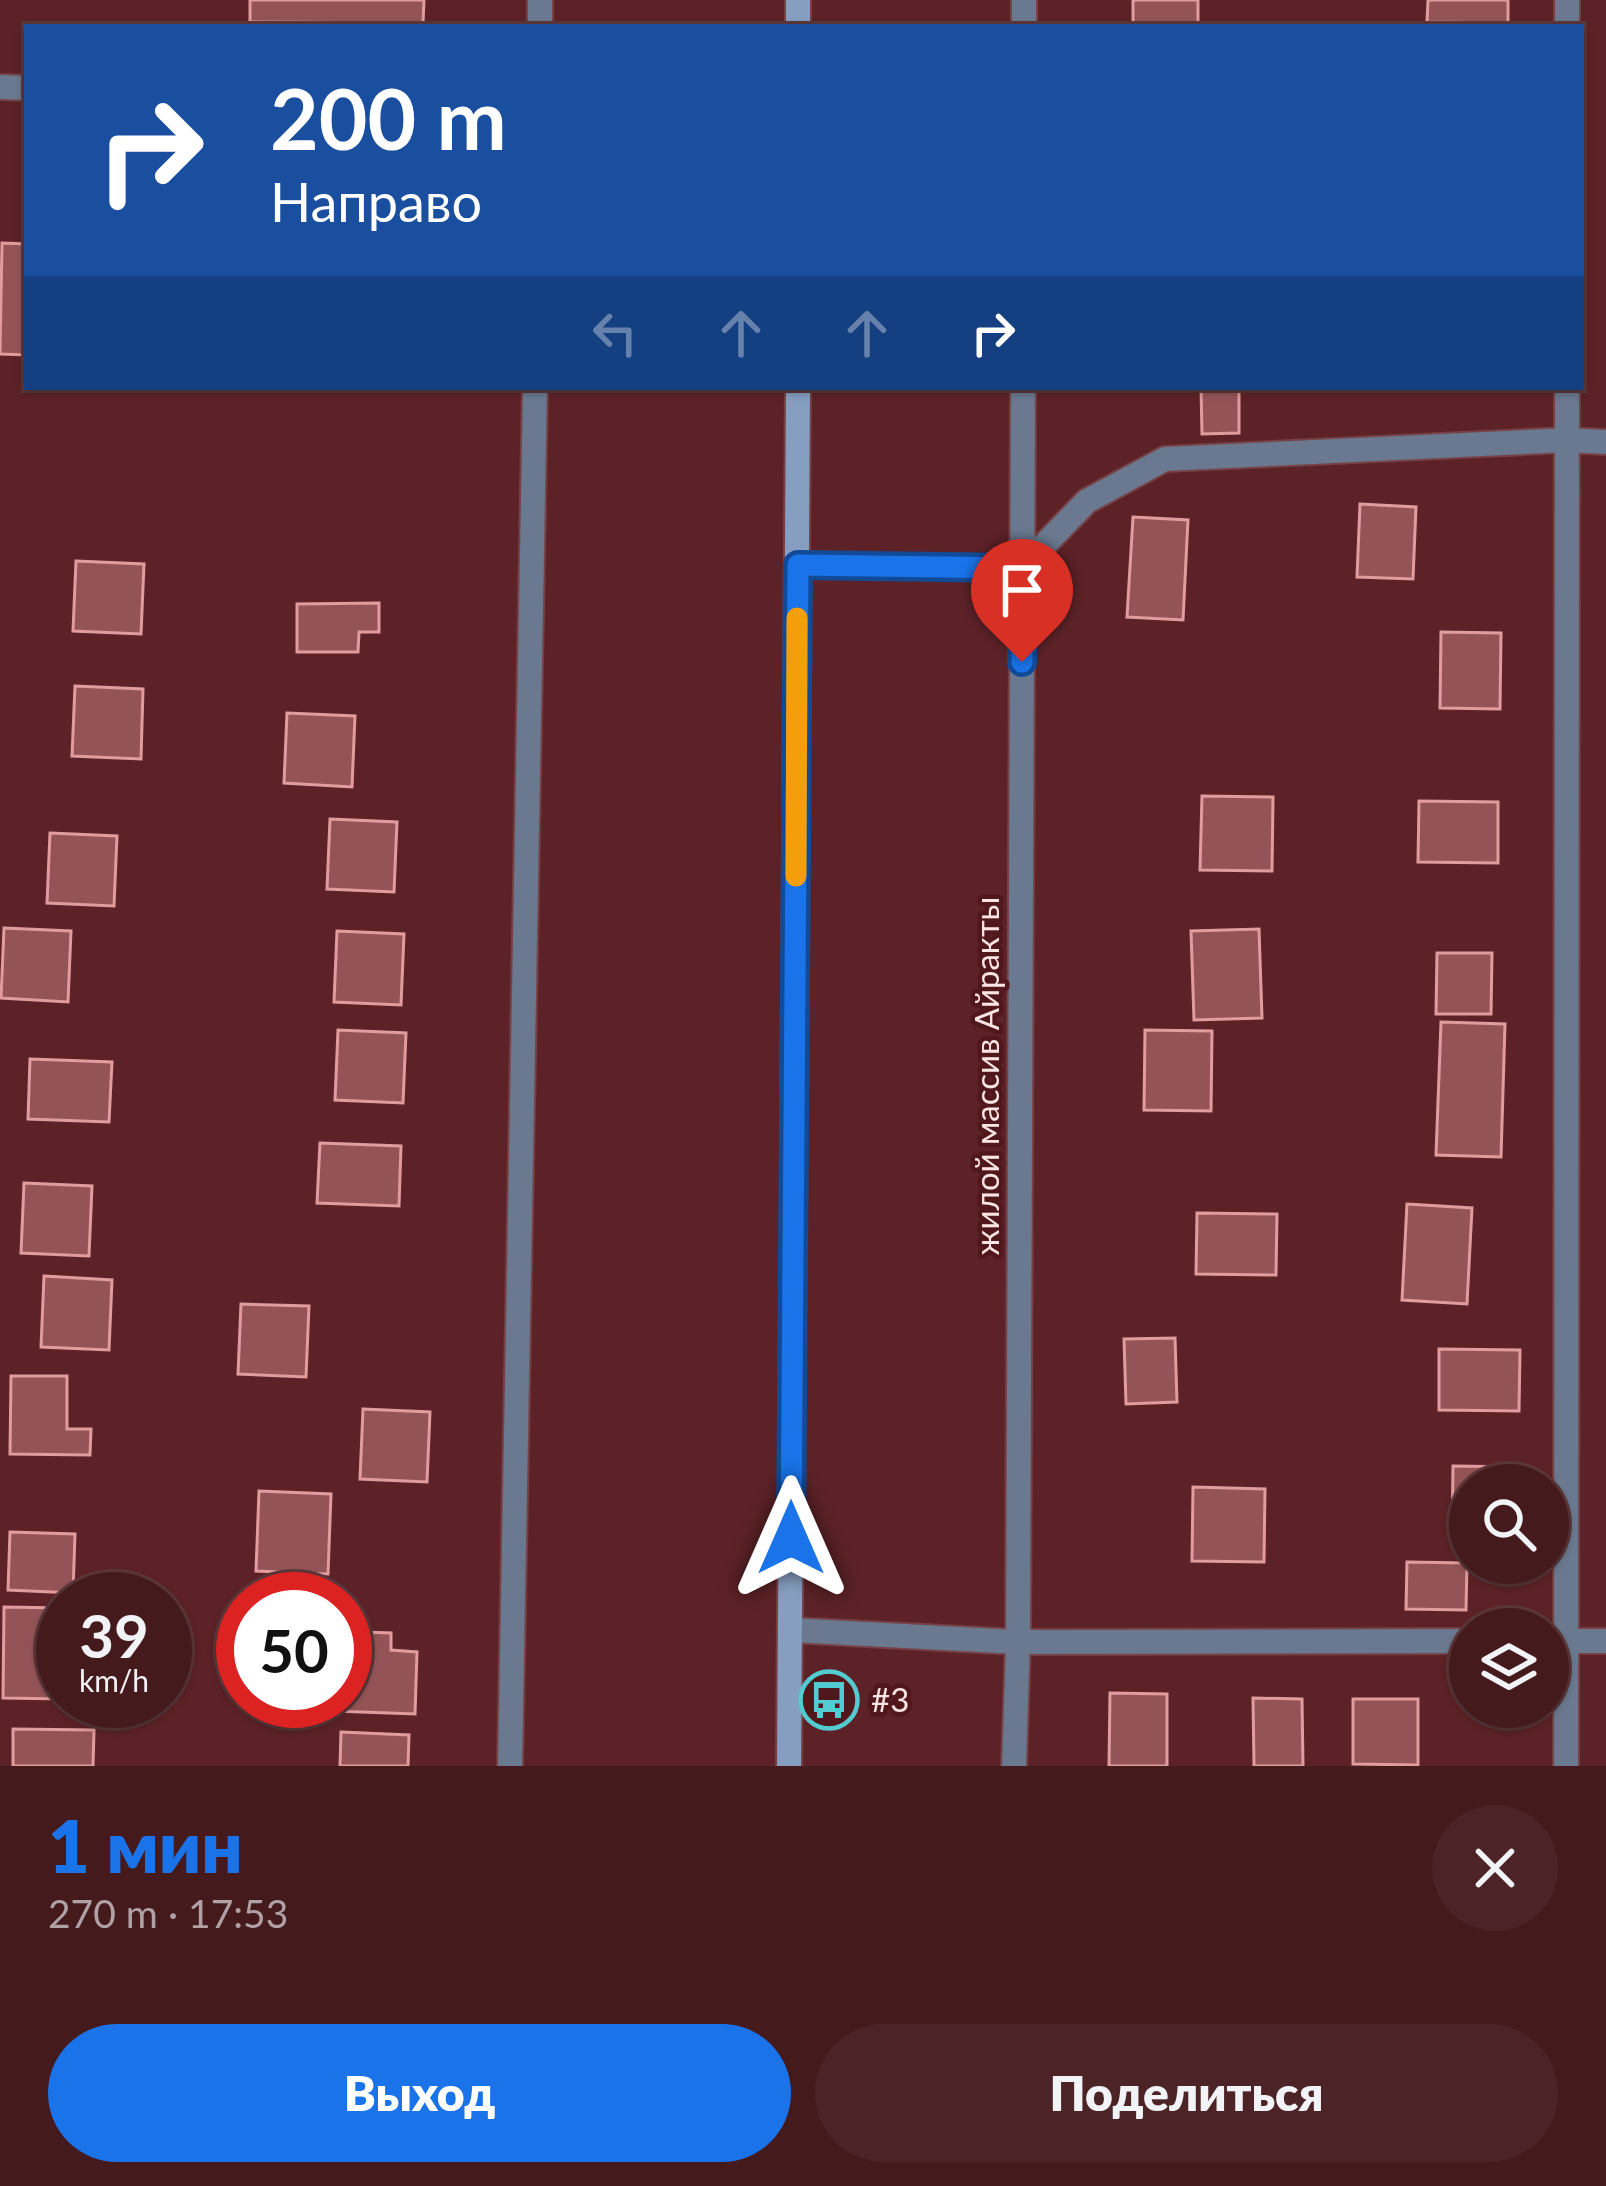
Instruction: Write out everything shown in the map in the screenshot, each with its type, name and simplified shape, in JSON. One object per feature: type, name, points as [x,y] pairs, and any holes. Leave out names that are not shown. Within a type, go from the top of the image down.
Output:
[{"type":"main road","points":[[789,1766],[798,390]]},
{"type":"street","points":[[510,1766],[535,390]]},
{"type":"street","name":"жилой массив Айракты","points":[[1014,1766],[1023,390]]},
{"type":"street","points":[[1557,1608],[1567,390]]},
{"type":"street","points":[[798,565],[1022,568],[1088,500],[1165,459],[1606,442]]},
{"type":"street","points":[[791,1630],[1018,1642],[1449,1641]]},
{"type":"street","points":[[1569,1641],[1606,1641]]},
{"type":"street","points":[[1563,1728],[1566,1766]]},
{"type":"building","points":[[250,0],[424,0],[423,23],[250,22]]},
{"type":"building","points":[[1133,0],[1198,0],[1198,24],[1133,24]]},
{"type":"building","points":[[1428,0],[1508,0],[1508,23],[1427,22]]},
{"type":"building","points":[[2,243],[24,244],[24,355],[0,354]]},
{"type":"building","points":[[1201,390],[1239,390],[1239,433],[1202,434]]},
{"type":"building","points":[[1360,504],[1416,507],[1413,579],[1357,577]]},
{"type":"building","points":[[1133,517],[1188,520],[1183,620],[1127,617]]},
{"type":"building","points":[[76,561],[144,564],[141,634],[73,631]]},
{"type":"building","points":[[379,603],[379,632],[359,632],[358,652],[297,652],[297,604]]},
{"type":"building","points":[[1441,632],[1501,633],[1500,709],[1440,708]]},
{"type":"building","points":[[75,686],[143,689],[141,759],[72,756]]},
{"type":"building","points":[[287,713],[355,716],[352,787],[284,783]]},
{"type":"building","points":[[1202,796],[1273,797],[1272,871],[1200,870]]},
{"type":"building","points":[[1419,801],[1498,802],[1498,863],[1418,862]]},
{"type":"building","points":[[330,819],[397,822],[394,892],[327,889]]},
{"type":"building","points":[[50,833],[117,836],[114,906],[47,903]]},
{"type":"building","points":[[4,928],[71,931],[68,1002],[1,998]]},
{"type":"building","points":[[1259,929],[1262,1018],[1194,1020],[1191,931]]},
{"type":"building","points":[[337,931],[404,934],[401,1005],[334,1002]]},
{"type":"building","points":[[1437,953],[1492,953],[1491,1014],[1436,1014]]},
{"type":"building","points":[[1441,1022],[1505,1024],[1501,1157],[1436,1155]]},
{"type":"building","points":[[338,1030],[406,1033],[403,1103],[335,1100]]},
{"type":"building","points":[[1145,1030],[1212,1031],[1211,1111],[1144,1110]]},
{"type":"building","points":[[30,1059],[112,1062],[109,1122],[28,1119]]},
{"type":"building","points":[[320,1143],[401,1146],[399,1206],[317,1203]]},
{"type":"building","points":[[24,1183],[92,1186],[89,1256],[21,1253]]},
{"type":"building","points":[[1407,1204],[1472,1208],[1467,1304],[1402,1300]]},
{"type":"building","points":[[1197,1213],[1277,1214],[1276,1275],[1196,1274]]},
{"type":"building","points":[[44,1276],[112,1280],[109,1350],[41,1347]]},
{"type":"building","points":[[241,1304],[309,1306],[306,1377],[238,1374]]},
{"type":"building","points":[[1175,1338],[1177,1402],[1126,1404],[1124,1339]]},
{"type":"building","points":[[1439,1349],[1520,1350],[1519,1411],[1439,1410]]},
{"type":"building","points":[[11,1376],[67,1376],[67,1429],[91,1429],[90,1455],[10,1454]]},
{"type":"building","points":[[363,1409],[430,1412],[427,1482],[360,1479]]},
{"type":"building","points":[[1193,1487],[1265,1489],[1264,1562],[1192,1561]]},
{"type":"building","points":[[259,1491],[331,1494],[328,1572],[256,1571]]},
{"type":"building","points":[[10,1532],[75,1534],[74,1572],[36,1572],[36,1591],[8,1590]]},
{"type":"building","points":[[1407,1562],[1449,1563],[1449,1584],[1467,1584],[1466,1608],[1406,1609]]},
{"type":"building","points":[[4,1607],[36,1608],[36,1699],[3,1698]]},
{"type":"building","points":[[372,1632],[391,1633],[391,1650],[417,1652],[415,1714],[372,1712]]},
{"type":"building","points":[[1110,1693],[1167,1694],[1167,1766],[1109,1766]]},
{"type":"building","points":[[1253,1698],[1302,1699],[1303,1766],[1254,1766]]},
{"type":"building","points":[[1353,1699],[1418,1699],[1418,1765],[1353,1764]]},
{"type":"building","points":[[13,1729],[94,1730],[93,1766],[13,1766]]},
{"type":"building","points":[[341,1732],[409,1735],[408,1766],[340,1766]]},
{"type":"slow traffic","points":[[796,876],[797,618]]},
{"type":"place","name":"#3","points":[[829,1700]]},
{"type":"route","points":[[791,1538],[798,565],[1022,568],[1022,662]]}]
